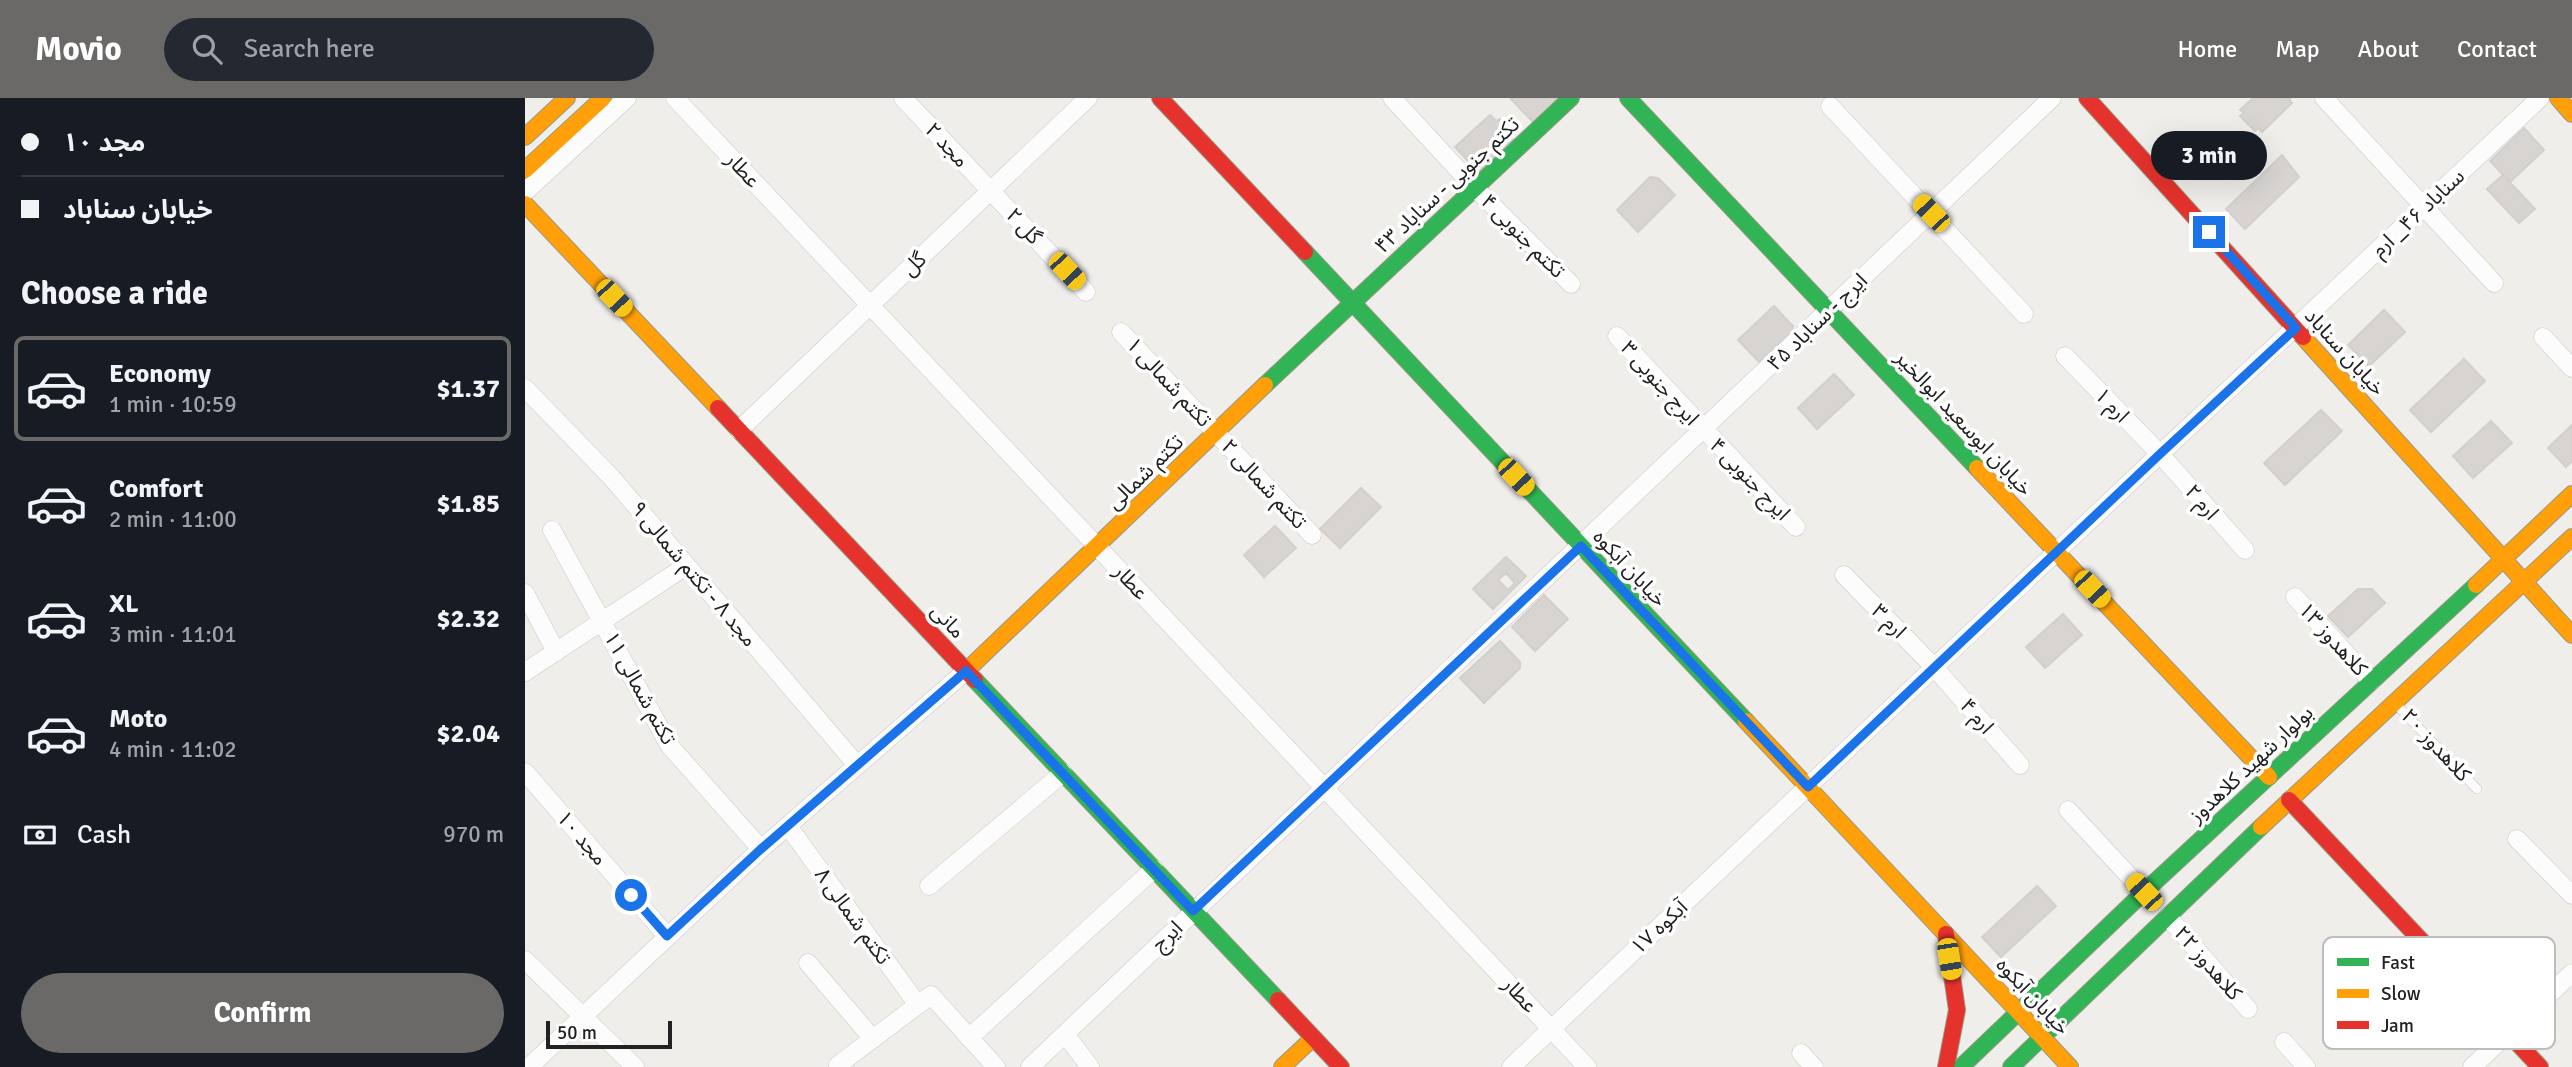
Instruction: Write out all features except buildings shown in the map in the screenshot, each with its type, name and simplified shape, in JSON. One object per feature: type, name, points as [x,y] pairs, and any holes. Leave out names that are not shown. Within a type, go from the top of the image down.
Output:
[{"type":"main road","points":[[525,136],[567,98]]},
{"type":"main road","points":[[525,170],[603,98]]},
{"type":"main road","name":"خیابان آبکوه","points":[[1160,98],[2070,1067]]},
{"type":"main road","name":"تکتم جنوبی - سناباد ۴۳","points":[[1352,303],[1571,98]]},
{"type":"main road","name":"خیابان ابوسعید ابوالخیر","points":[[1628,98],[2269,777]]},
{"type":"main road","name":"خیابان سناباد","points":[[2087,98],[2572,635]]},
{"type":"main road","name":"مانی","points":[[525,204],[1341,1067]]},
{"type":"main road","name":"تکتم شمالی","points":[[966,671],[1352,303]]},
{"type":"main road","name":"بولوار شهید کلاهدوز","points":[[1961,1067],[2144,892],[2572,494]]},
{"type":"main road","points":[[2011,1067],[2289,800],[2572,537]]},
{"type":"main road","points":[[2289,800],[2418,937]]},
{"type":"main road","points":[[1945,934],[1957,1010],[1945,1067]]},
{"type":"main road","points":[[1282,1067],[1313,1038]]},
{"type":"main road","points":[[2523,1049],[2540,1067]]},
{"type":"street","points":[[525,192],[627,98]]},
{"type":"street","name":"عطار","points":[[675,98],[1587,1067]]},
{"type":"street","name":"مجد ۲","points":[[904,98],[991,191]]},
{"type":"street","name":"گل","points":[[739,430],[1089,98]]},
{"type":"street","name":"تکتم جنوبی ۴","points":[[1392,98],[1475,188],[1571,284]]},
{"type":"street","name":"ایرج - سناباد ۴۵","points":[[1581,546],[2052,98]]},
{"type":"street","points":[[2324,98],[2494,283]]},
{"type":"street","name":"سناباد ۴۶_ ارم","points":[[2056,552],[2540,98]]},
{"type":"street","points":[[1830,106],[2024,314]]},
{"type":"street","name":"گل ۲","points":[[991,191],[1086,292]]},
{"type":"street","name":"تکتم شمالی ۱","points":[[1121,331],[1216,432]]},
{"type":"street","name":"ایرج جنوبی ۳","points":[[1617,337],[1703,430]]},
{"type":"street","points":[[2543,337],[2572,368]]},
{"type":"street","name":"ارم ۱","points":[[2065,356],[2160,454]]},
{"type":"street","name":"مجد ۸ - تکتم شمالی ۹","points":[[525,388],[612,478],[857,765]]},
{"type":"street","name":"ایرج جنوبی ۴","points":[[1703,430],[1796,527]]},
{"type":"street","name":"تکتم شمالی ۲","points":[[1216,432],[1312,535]]},
{"type":"street","name":"ارم ۲","points":[[2160,454],[2245,550]]},
{"type":"street","name":"تکتم شمالی ۱۱","points":[[552,530],[669,745],[761,849]]},
{"type":"street","name":"ایرج","points":[[1030,1067],[1581,546]]},
{"type":"street","name":"آبکوه ۱۷","points":[[1511,1067],[2056,552]]},
{"type":"street","points":[[525,672],[686,566]]},
{"type":"street","name":"ارم ۳","points":[[1844,575],[1934,667]]},
{"type":"street","points":[[525,593],[556,652]]},
{"type":"street","name":"کلاهدوز ۱۳","points":[[2295,597],[2371,681]]},
{"type":"street","name":"ارم ۴","points":[[1934,667],[2021,765]]},
{"type":"street","points":[[529,1067],[761,849],[966,671]]},
{"type":"street","name":"مجد ۱۰","points":[[525,772],[667,936]]},
{"type":"street","points":[[929,886],[1063,773]]},
{"type":"street","points":[[2068,810],[2144,892]]},
{"type":"street","name":"تکتم شمالی ۸","points":[[788,826],[918,1005]]},
{"type":"street","points":[[2517,839],[2572,895]]},
{"type":"street","points":[[969,1038],[1154,869]]},
{"type":"street","name":"کلاهدوز ۲۲","points":[[2168,917],[2248,1009]]},
{"type":"street","points":[[525,960],[635,1067]]},
{"type":"street","points":[[808,963],[873,1039]]},
{"type":"street","points":[[2555,989],[2572,973]]},
{"type":"street","points":[[839,1066],[930,995],[996,1067]]},
{"type":"street","points":[[1065,1034],[1090,1067]]},
{"type":"street","points":[[2284,1042],[2307,1067]]},
{"type":"street","points":[[2472,1067],[2491,1049]]},
{"type":"street","points":[[1801,1053],[1814,1067]]},
{"type":"lane","name":"کلاهدوز ۲۰","points":[[2394,701],[2477,789]]},
{"type":"traffic: fast","points":[[1265,385],[1571,98]]},
{"type":"traffic: fast","points":[[1628,98],[1977,468]]},
{"type":"traffic: fast","points":[[1305,252],[1746,721]]},
{"type":"traffic: fast","points":[[1961,1067],[2144,892],[2476,585]]},
{"type":"traffic: fast","points":[[975,680],[1278,1000]]},
{"type":"traffic: fast","points":[[2011,1067],[2261,827]]},
{"type":"traffic: slow","points":[[525,137],[567,98]]},
{"type":"traffic: slow","points":[[525,170],[603,98]]},
{"type":"traffic: slow","points":[[2558,98],[2572,114]]},
{"type":"traffic: slow","points":[[525,204],[718,408]]},
{"type":"traffic: slow","points":[[2303,337],[2572,635]]},
{"type":"traffic: slow","points":[[966,671],[1265,385]]},
{"type":"traffic: slow","points":[[1977,468],[2269,777]]},
{"type":"traffic: slow","points":[[2476,585],[2572,494]]},
{"type":"traffic: slow","points":[[2261,827],[2572,537]]},
{"type":"traffic: slow","points":[[1746,721],[2070,1067]]},
{"type":"traffic: slow","points":[[1282,1067],[1313,1038]]},
{"type":"traffic: jam","points":[[1160,98],[1305,252]]},
{"type":"traffic: jam","points":[[2087,98],[2303,337]]},
{"type":"traffic: jam","points":[[718,408],[975,680]]},
{"type":"traffic: jam","points":[[2289,800],[2418,937]]},
{"type":"traffic: jam","points":[[1946,934],[1957,1010],[1946,1067]]},
{"type":"traffic: jam","points":[[1278,1000],[1341,1067]]},
{"type":"traffic: jam","points":[[2523,1049],[2540,1067]]},
{"type":"route","points":[[631,895],[667,936],[761,849],[966,671],[1193,911],[1581,546],[1808,787],[2296,328],[2209,232]]}]
